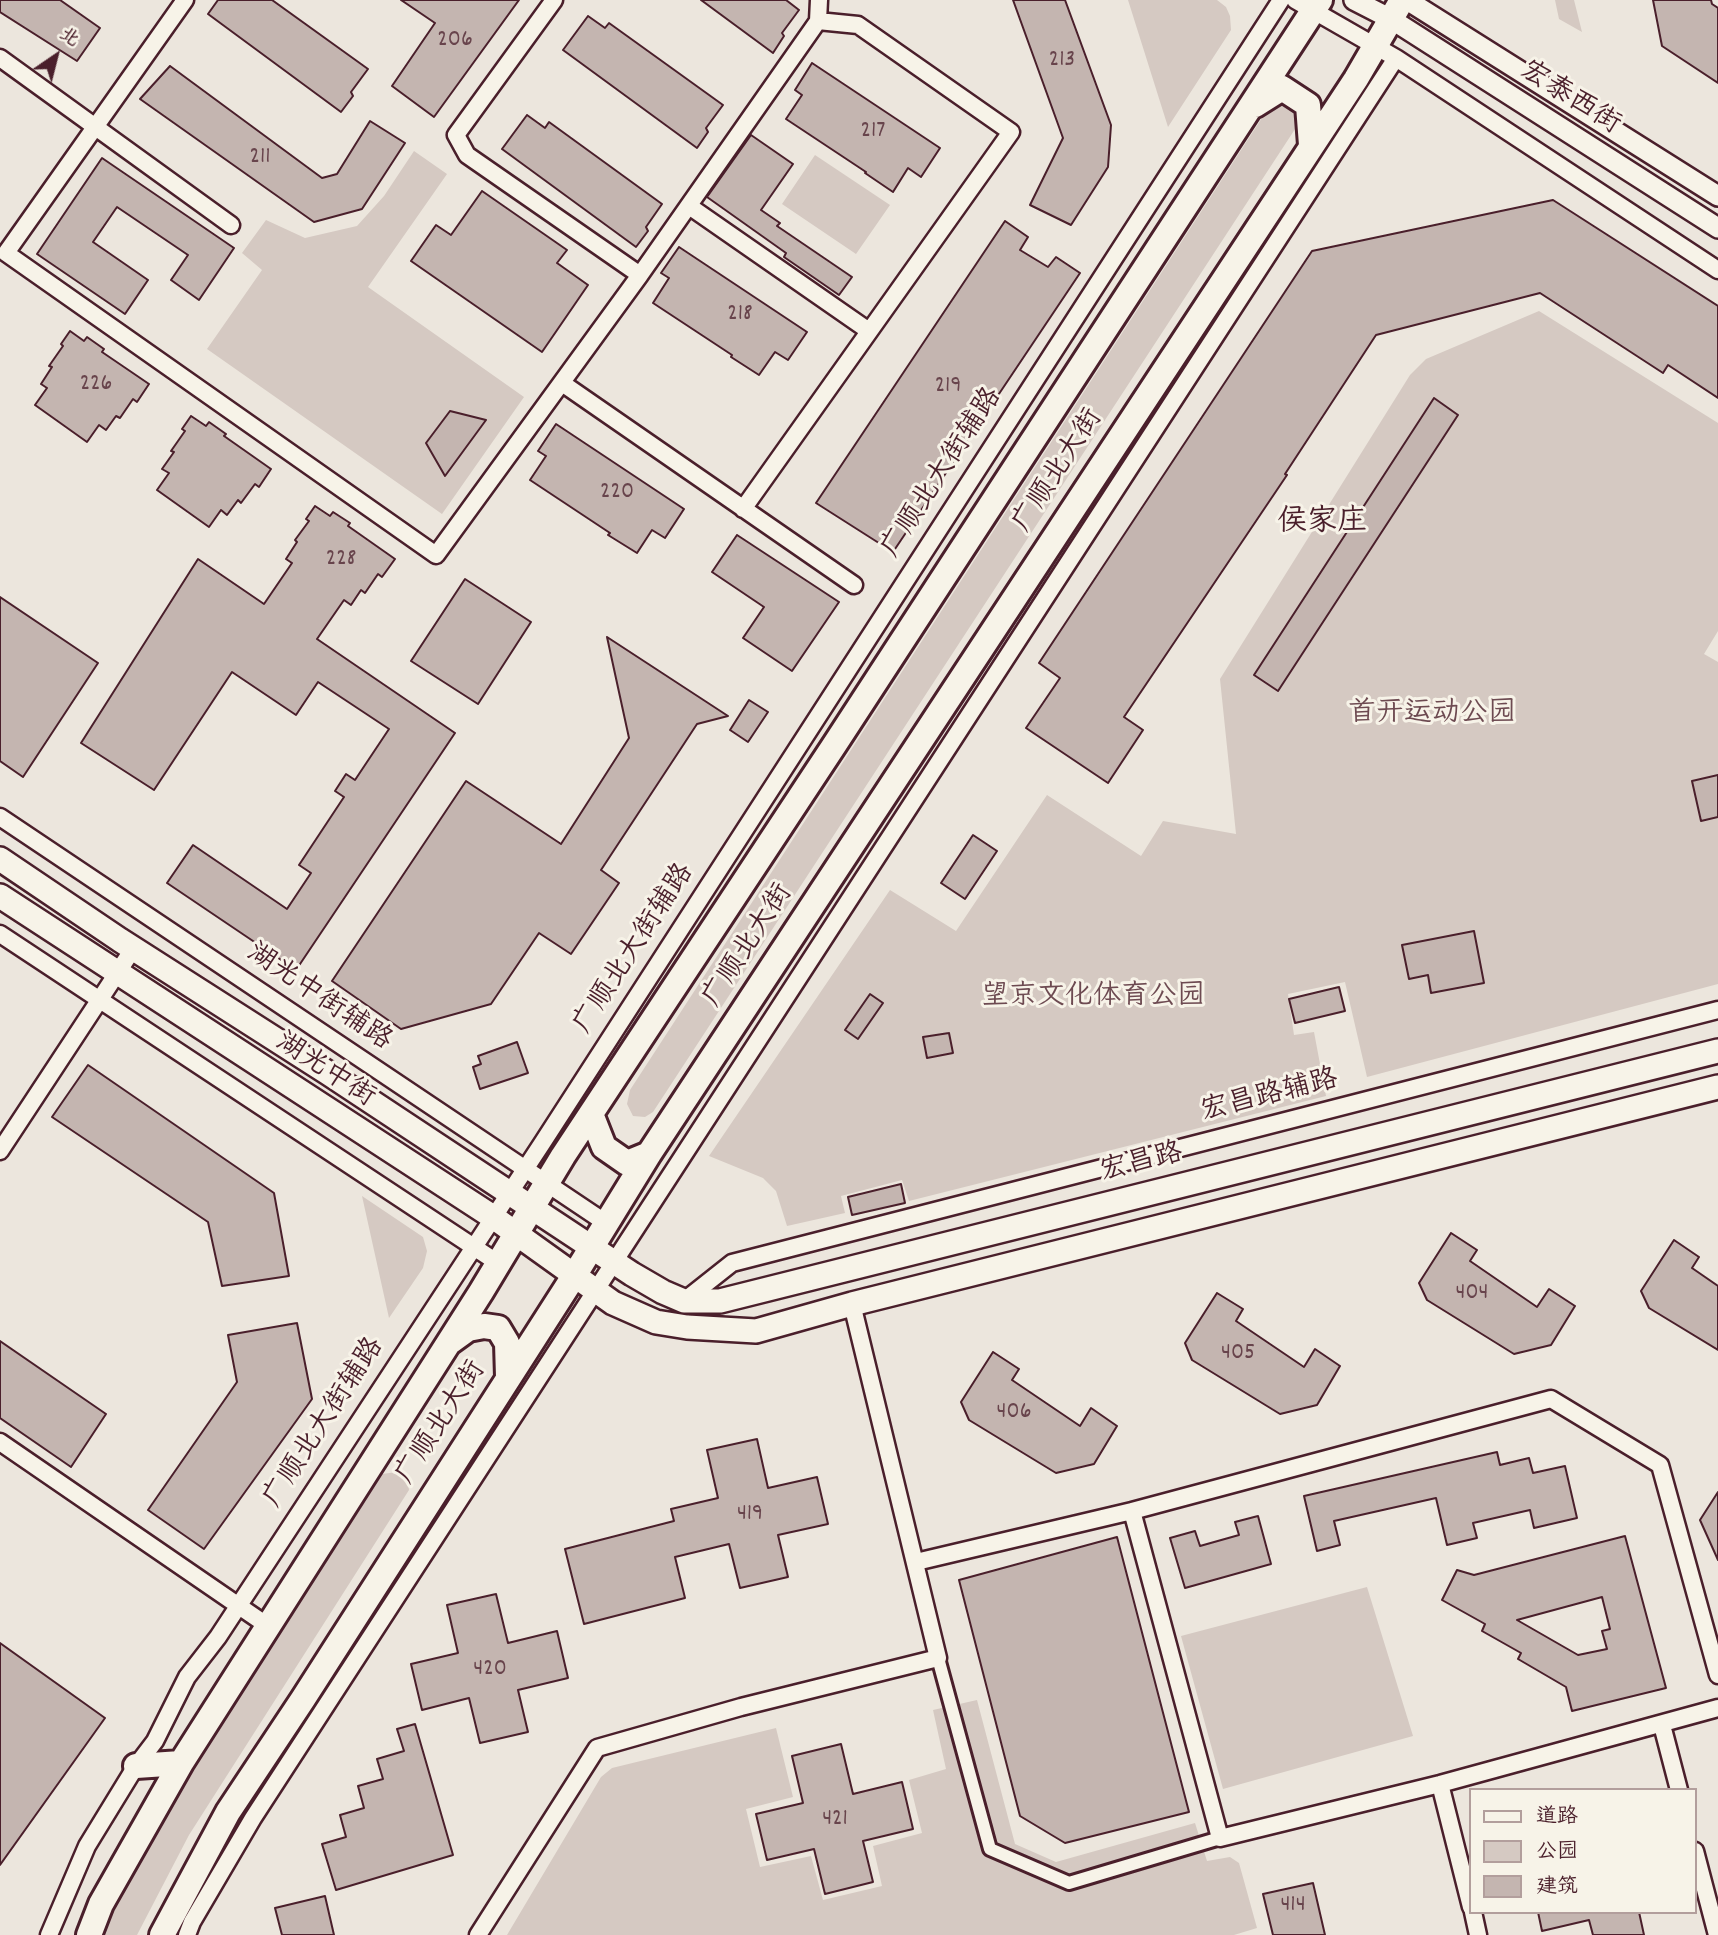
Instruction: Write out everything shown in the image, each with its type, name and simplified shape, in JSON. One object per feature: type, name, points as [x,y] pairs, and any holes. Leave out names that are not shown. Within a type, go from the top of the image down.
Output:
[{"type":"main road","name":"广顺北大街","points":[[89,1935],[101,1904],[181,1763],[449,1342],[531,1208],[536,1176],[591,1114],[1249,108],[1309,3]]},
{"type":"main road","name":"广顺北大街","points":[[162,1935],[228,1812],[574,1276],[649,1154],[1311,145],[1385,52],[1400,6]]},
{"type":"main road","points":[[1249,108],[1282,88],[1308,105],[1311,145]]},
{"type":"main road","name":"湖光中街","points":[[0,859],[591,1247]]},
{"type":"main road","name":"湖光中街","points":[[0,897],[494,1217],[604,1297]]},
{"type":"main road","name":"宏昌路","points":[[591,1247],[663,1292],[684,1301],[720,1301],[1718,1051]]},
{"type":"main road","points":[[604,1297],[656,1322],[687,1327],[756,1331],[852,1304],[1718,1087]]},
{"type":"main road","points":[[591,1114],[604,1147],[627,1163],[649,1154]]},
{"type":"main road","points":[[449,1342],[468,1329],[484,1326],[498,1328],[507,1343],[508,1377]]},
{"type":"main road","points":[[136,1766],[181,1763]]},
{"type":"street","points":[[184,0],[6,253],[436,555],[640,275],[818,21],[819,0]]},
{"type":"street","points":[[554,0],[456,135],[467,155],[640,275]]},
{"type":"street","name":"广顺北大街辅路","points":[[49,1935],[87,1846],[136,1766],[155,1741],[187,1677],[218,1637],[510,1193],[536,1176],[1281,0]]},
{"type":"street","points":[[1354,0],[1400,6]]},
{"type":"street","points":[[1309,3],[1718,270]]},
{"type":"street","name":"宏泰西街","points":[[1400,6],[1718,196]]},
{"type":"street","name":"宏泰西街","points":[[1400,6],[1718,228]]},
{"type":"street","points":[[743,509],[1011,132],[858,25],[818,21]]},
{"type":"street","points":[[187,1935],[253,1818],[604,1297],[614,1261],[1385,52]]},
{"type":"street","points":[[0,58],[231,225]]},
{"type":"street","points":[[689,206],[869,331]]},
{"type":"street","points":[[562,383],[854,585]]},
{"type":"street","name":"湖光中街辅路","points":[[0,817],[606,1223]]},
{"type":"street","points":[[0,934],[498,1263]]},
{"type":"street","points":[[0,1151],[133,948]]},
{"type":"street","name":"宏昌路辅路","points":[[684,1301],[732,1263],[1718,1010]]},
{"type":"street","points":[[852,1304],[938,1658],[989,1849],[1069,1883],[1220,1838],[1440,1784],[1718,1708]]},
{"type":"street","points":[[916,1562],[1132,1511],[1551,1399],[1660,1465],[1718,1675]]},
{"type":"street","points":[[0,1442],[268,1626]]},
{"type":"street","points":[[1132,1511],[1220,1838]]},
{"type":"street","points":[[478,1935],[597,1748],[741,1707],[938,1658]]},
{"type":"street","points":[[1662,1725],[1678,1788]]},
{"type":"street","points":[[1440,1784],[1470,1903]]},
{"type":"street","points":[[1697,1859],[1717,1935]]},
{"type":"street","points":[[1473,1914],[1478,1935]]},
{"type":"green space","points":[[1128,0],[1217,0],[1226,7],[1230,16],[1231,30],[1168,127]]},
{"type":"green space","points":[[1555,0],[1574,0],[1582,32],[1559,19]]},
{"type":"green space","points":[[1293,100],[1299,123],[653,1112],[645,1117],[633,1116],[627,1104],[630,1090],[1271,104]]},
{"type":"green space","points":[[414,151],[447,174],[368,287],[524,397],[442,514],[207,349],[262,270],[242,253],[266,220],[305,238],[357,226],[384,196]]},
{"type":"green space","points":[[815,155],[890,205],[856,254],[782,204]]},
{"type":"green space","points":[[1539,311],[1718,423],[1718,631],[1704,654],[1718,662],[1718,984],[1367,1077],[1345,982],[1288,994],[1294,1035],[1314,1032],[1326,1096],[909,1201],[902,1180],[841,1196],[845,1213],[787,1226],[776,1191],[763,1178],[709,1156],[890,890],[956,931],[1047,795],[1141,856],[1163,821],[1236,834],[1220,679],[1410,375],[1426,359]]},
{"type":"green space","points":[[362,1196],[423,1237],[427,1251],[423,1268],[389,1318]]},
{"type":"green space","points":[[397,1472],[407,1479],[409,1490],[189,1835],[137,1935],[101,1935],[132,1870],[163,1816],[382,1474]]},
{"type":"green space","points":[[1367,1587],[1413,1736],[1223,1789],[1181,1636]]},
{"type":"green space","points":[[977,1700],[1015,1844],[1056,1862],[1195,1823],[1207,1861],[1230,1857],[1239,1863],[1257,1928],[1234,1935],[507,1935],[601,1777],[612,1768],[776,1728],[793,1797],[746,1809],[760,1867],[811,1856],[823,1900],[882,1886],[873,1846],[922,1833],[909,1780],[946,1769],[933,1710]]},
{"type":"building","points":[[0,0],[60,0],[100,28],[77,61],[0,12]]},
{"type":"building","points":[[218,0],[272,0],[368,69],[351,92],[353,96],[341,112],[208,14]]},
{"type":"building","points":[[401,0],[519,0],[434,117],[392,86],[435,23]]},
{"type":"building","points":[[701,0],[786,0],[799,10],[782,33],[784,36],[773,53]]},
{"type":"building","points":[[1013,0],[1065,0],[1111,125],[1108,167],[1071,225],[1030,205],[1063,138]]},
{"type":"building","points":[[1653,0],[1711,0],[1718,8],[1718,83],[1662,46]]},
{"type":"building","points":[[588,16],[605,28],[609,23],[723,105],[706,128],[708,132],[697,148],[563,50]]},
{"type":"building","points":[[812,63],[940,148],[921,177],[908,168],[893,192],[786,119],[802,95],[795,90]]},
{"type":"building","points":[[170,66],[322,178],[337,174],[370,121],[405,143],[362,209],[314,222],[140,99]]},
{"type":"building","points":[[527,115],[545,128],[549,122],[662,204],[636,247],[502,149]]},
{"type":"building","points":[[751,135],[793,164],[761,210],[780,223],[777,226],[852,277],[839,295],[784,257],[786,253],[707,197]]},
{"type":"building","points":[[102,158],[234,248],[199,300],[171,280],[188,255],[117,207],[93,242],[148,280],[125,314],[37,254]]},
{"type":"building","points":[[482,191],[567,250],[557,263],[588,285],[542,352],[411,261],[436,225],[451,235]]},
{"type":"building","points":[[1553,200],[1718,306],[1718,398],[1668,365],[1663,373],[1540,293],[1376,335],[1285,474],[1287,475],[1124,717],[1143,730],[1108,783],[1026,728],[1060,678],[1039,663],[1312,251]]},
{"type":"building","points":[[1005,221],[1028,237],[1020,250],[1048,267],[1056,257],[1080,273],[893,552],[816,503]]},
{"type":"building","points":[[679,247],[807,332],[788,360],[775,352],[759,375],[653,303],[669,278],[661,273]]},
{"type":"building","points":[[70,331],[84,341],[87,337],[104,349],[102,352],[149,384],[137,402],[133,399],[120,418],[116,416],[106,430],[99,425],[87,442],[35,405],[47,388],[41,384],[52,367],[49,366]]},
{"type":"building","points":[[1434,398],[1458,415],[1278,691],[1254,675]]},
{"type":"building","points":[[450,411],[486,420],[445,476],[426,443]]},
{"type":"building","points":[[191,416],[206,426],[209,422],[271,469],[259,487],[255,484],[241,503],[238,500],[227,515],[221,510],[209,527],[157,490],[169,473],[162,469],[174,452],[171,451],[185,431],[182,429]]},
{"type":"building","points":[[556,424],[684,509],[665,538],[652,530],[637,553],[530,480],[546,456],[538,451]]},
{"type":"building","points":[[315,506],[330,516],[333,512],[350,523],[348,526],[395,559],[382,577],[378,574],[365,593],[361,590],[351,605],[344,600],[317,639],[455,733],[296,970],[167,883],[193,845],[287,909],[311,873],[299,865],[344,797],[335,791],[346,774],[355,780],[389,729],[318,682],[296,715],[232,672],[154,790],[81,743],[198,559],[264,604],[292,563],[286,559]]},
{"type":"building","points":[[737,535],[839,602],[792,671],[743,638],[764,607],[712,572]]},
{"type":"building","points":[[465,579],[531,622],[478,704],[411,661]]},
{"type":"building","points":[[0,597],[98,663],[23,777],[0,761]]},
{"type":"building","points":[[607,637],[728,716],[697,724],[601,870],[619,883],[571,954],[539,933],[491,1004],[401,1029],[332,981],[466,781],[561,844],[629,738]]},
{"type":"building","points":[[749,700],[768,712],[748,742],[730,730]]},
{"type":"building","points":[[1718,775],[1718,817],[1701,821],[1692,781]]},
{"type":"building","points":[[973,835],[997,851],[965,899],[941,883]]},
{"type":"building","points":[[1474,931],[1484,983],[1431,993],[1428,975],[1409,979],[1402,945]]},
{"type":"building","points":[[1339,987],[1345,1011],[1295,1023],[1289,999]]},
{"type":"building","points":[[870,994],[883,1003],[858,1039],[845,1030]]},
{"type":"building","points":[[949,1033],[953,1053],[927,1058],[923,1037]]},
{"type":"building","points":[[517,1042],[528,1073],[480,1089],[473,1067],[481,1064],[478,1056]]},
{"type":"building","points":[[88,1065],[274,1193],[289,1276],[222,1286],[208,1222],[52,1117]]},
{"type":"building","points":[[901,1184],[905,1203],[852,1215],[848,1197]]},
{"type":"building","points":[[1451,1233],[1477,1250],[1470,1261],[1537,1307],[1549,1289],[1575,1306],[1551,1345],[1514,1354],[1427,1300],[1419,1283]]},
{"type":"building","points":[[1674,1240],[1699,1257],[1692,1268],[1718,1286],[1718,1350],[1649,1308],[1641,1291]]},
{"type":"building","points":[[1217,1293],[1243,1309],[1236,1321],[1304,1367],[1315,1349],[1340,1366],[1317,1405],[1280,1414],[1192,1360],[1185,1343]]},
{"type":"building","points":[[297,1323],[312,1399],[204,1549],[148,1510],[237,1382],[228,1335]]},
{"type":"building","points":[[0,1341],[106,1414],[71,1467],[0,1418]]},
{"type":"building","points":[[993,1352],[1019,1369],[1012,1380],[1080,1426],[1091,1408],[1117,1426],[1094,1464],[1056,1473],[969,1420],[961,1402]]},
{"type":"building","points":[[757,1439],[768,1488],[817,1477],[828,1524],[778,1535],[788,1577],[740,1588],[729,1544],[675,1557],[685,1598],[584,1624],[565,1549],[674,1521],[671,1509],[718,1498],[707,1450]]},
{"type":"building","points":[[1497,1452],[1500,1465],[1529,1458],[1533,1473],[1565,1466],[1577,1518],[1534,1528],[1530,1510],[1473,1523],[1477,1538],[1447,1545],[1436,1498],[1334,1521],[1340,1545],[1317,1551],[1304,1496]]},
{"type":"building","points":[[1718,1492],[1718,1560],[1700,1520]]},
{"type":"building","points":[[1258,1516],[1271,1564],[1185,1588],[1170,1538],[1195,1531],[1200,1546],[1239,1535],[1235,1522]]},
{"type":"building","points":[[1625,1536],[1666,1688],[1572,1711],[1566,1687],[1518,1659],[1521,1653],[1482,1631],[1485,1624],[1442,1600],[1457,1570],[1474,1575]],"holes":[[[1602,1597],[1610,1629],[1602,1631],[1607,1649],[1578,1655],[1517,1620]]]},
{"type":"building","points":[[1117,1537],[1189,1812],[1065,1843],[1020,1816],[959,1580]]},
{"type":"building","points":[[496,1594],[508,1643],[557,1631],[568,1678],[518,1690],[528,1732],[480,1743],[469,1698],[422,1710],[411,1664],[458,1653],[447,1605]]},
{"type":"building","points":[[0,1643],[105,1718],[0,1865]]},
{"type":"building","points":[[415,1724],[453,1855],[336,1890],[322,1844],[346,1837],[340,1815],[364,1808],[358,1786],[383,1779],[377,1759],[404,1751],[397,1729]]},
{"type":"building","points":[[841,1744],[853,1794],[902,1782],[913,1829],[863,1841],[873,1882],[825,1894],[814,1849],[767,1860],[756,1814],[803,1803],[792,1756]]},
{"type":"building","points":[[1313,1883],[1325,1935],[1273,1935],[1263,1894]]},
{"type":"building","points":[[325,1896],[334,1935],[282,1935],[275,1908]]},
{"type":"building","points":[[1538,1914],[1639,1914],[1644,1935],[1593,1935],[1589,1920],[1542,1931]]},
{"type":"district","name":"侯家庄","points":[[1322,525]]},
{"type":"park label","name":"首开运动公园","points":[[1432,716]]},
{"type":"park label","name":"望京文化体育公园","points":[[1093,999]]}]
